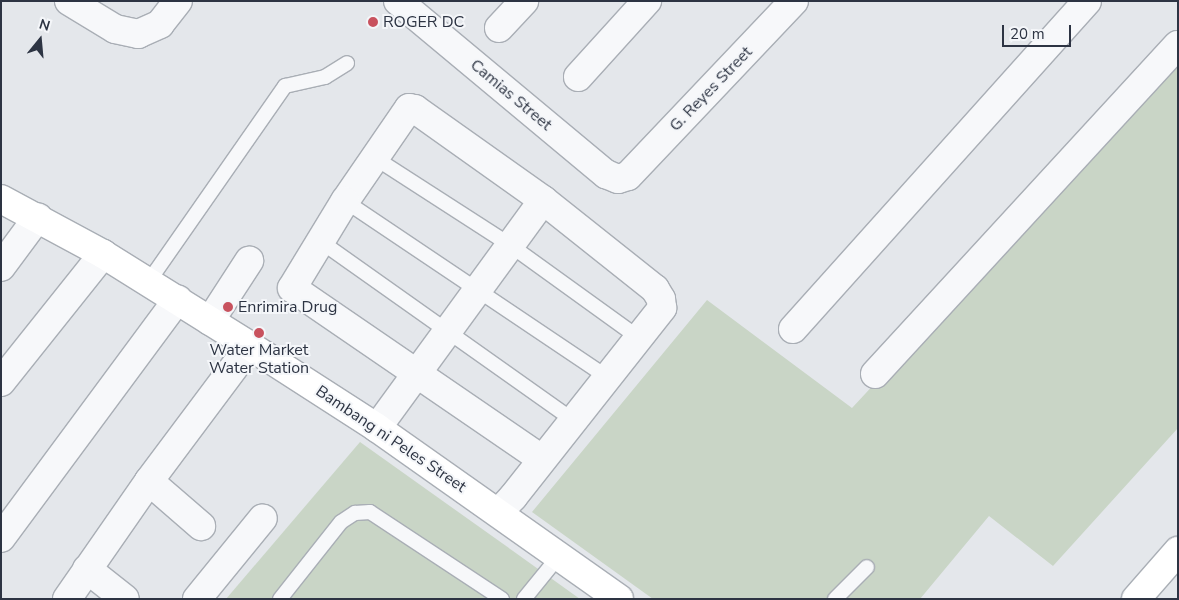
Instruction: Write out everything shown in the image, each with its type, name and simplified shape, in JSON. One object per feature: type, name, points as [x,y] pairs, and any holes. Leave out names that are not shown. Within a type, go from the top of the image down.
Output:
[{"type":"street","points":[[69,1],[115,28],[138,34],[160,24],[178,1]]},
{"type":"street","name":"Camias Street","points":[[398,1],[606,174],[618,179],[628,176]]},
{"type":"street","points":[[499,28],[524,1]]},
{"type":"street","points":[[578,77],[647,1]]},
{"type":"street","name":"G. Reyes Street","points":[[628,176],[794,1]]},
{"type":"street","points":[[793,329],[1087,1]]},
{"type":"street","points":[[875,374],[1178,45]]},
{"type":"street","points":[[499,512],[542,459],[639,338],[662,308],[655,289],[542,200],[415,109],[405,111],[294,282],[296,292],[542,459]]},
{"type":"street","name":"Bambang ni Peles Street","points":[[1,199],[103,254],[178,299],[377,428],[499,512],[619,599]]},
{"type":"street","points":[[377,428],[542,200]]},
{"type":"street","points":[[1,267],[38,218]]},
{"type":"street","points":[[1,382],[103,254]]},
{"type":"street","points":[[210,320],[249,261]]},
{"type":"street","points":[[1,538],[178,299]]},
{"type":"street","points":[[68,599],[149,481],[250,346]]},
{"type":"street","points":[[149,481],[201,526]]},
{"type":"street","points":[[197,599],[263,518]]},
{"type":"street","points":[[1136,599],[1178,551]]},
{"type":"street","points":[[87,569],[125,599]]},
{"type":"lane","points":[[149,281],[285,86],[325,77],[347,63]]},
{"type":"lane","points":[[375,158],[510,244],[639,338]]},
{"type":"lane","points":[[345,201],[478,288],[607,378]]},
{"type":"lane","points":[[320,241],[573,420]]},
{"type":"lane","points":[[280,599],[341,522],[355,513],[370,512],[502,599]]},
{"type":"lane","points":[[524,599],[559,556]]},
{"type":"lane","points":[[834,599],[868,567]]},
{"type":"green space","points":[[1178,57],[1178,428],[1053,566],[989,516],[920,599],[653,599],[532,512],[707,300],[852,408]]},
{"type":"green space","points":[[360,442],[513,551],[580,599],[226,599]]},
{"type":"place","name":"ROGER DC","points":[[373,22]]},
{"type":"place","name":"Enrimira Drug","points":[[228,307]]},
{"type":"place","name":"Water Market Water Station","points":[[259,333]]}]
